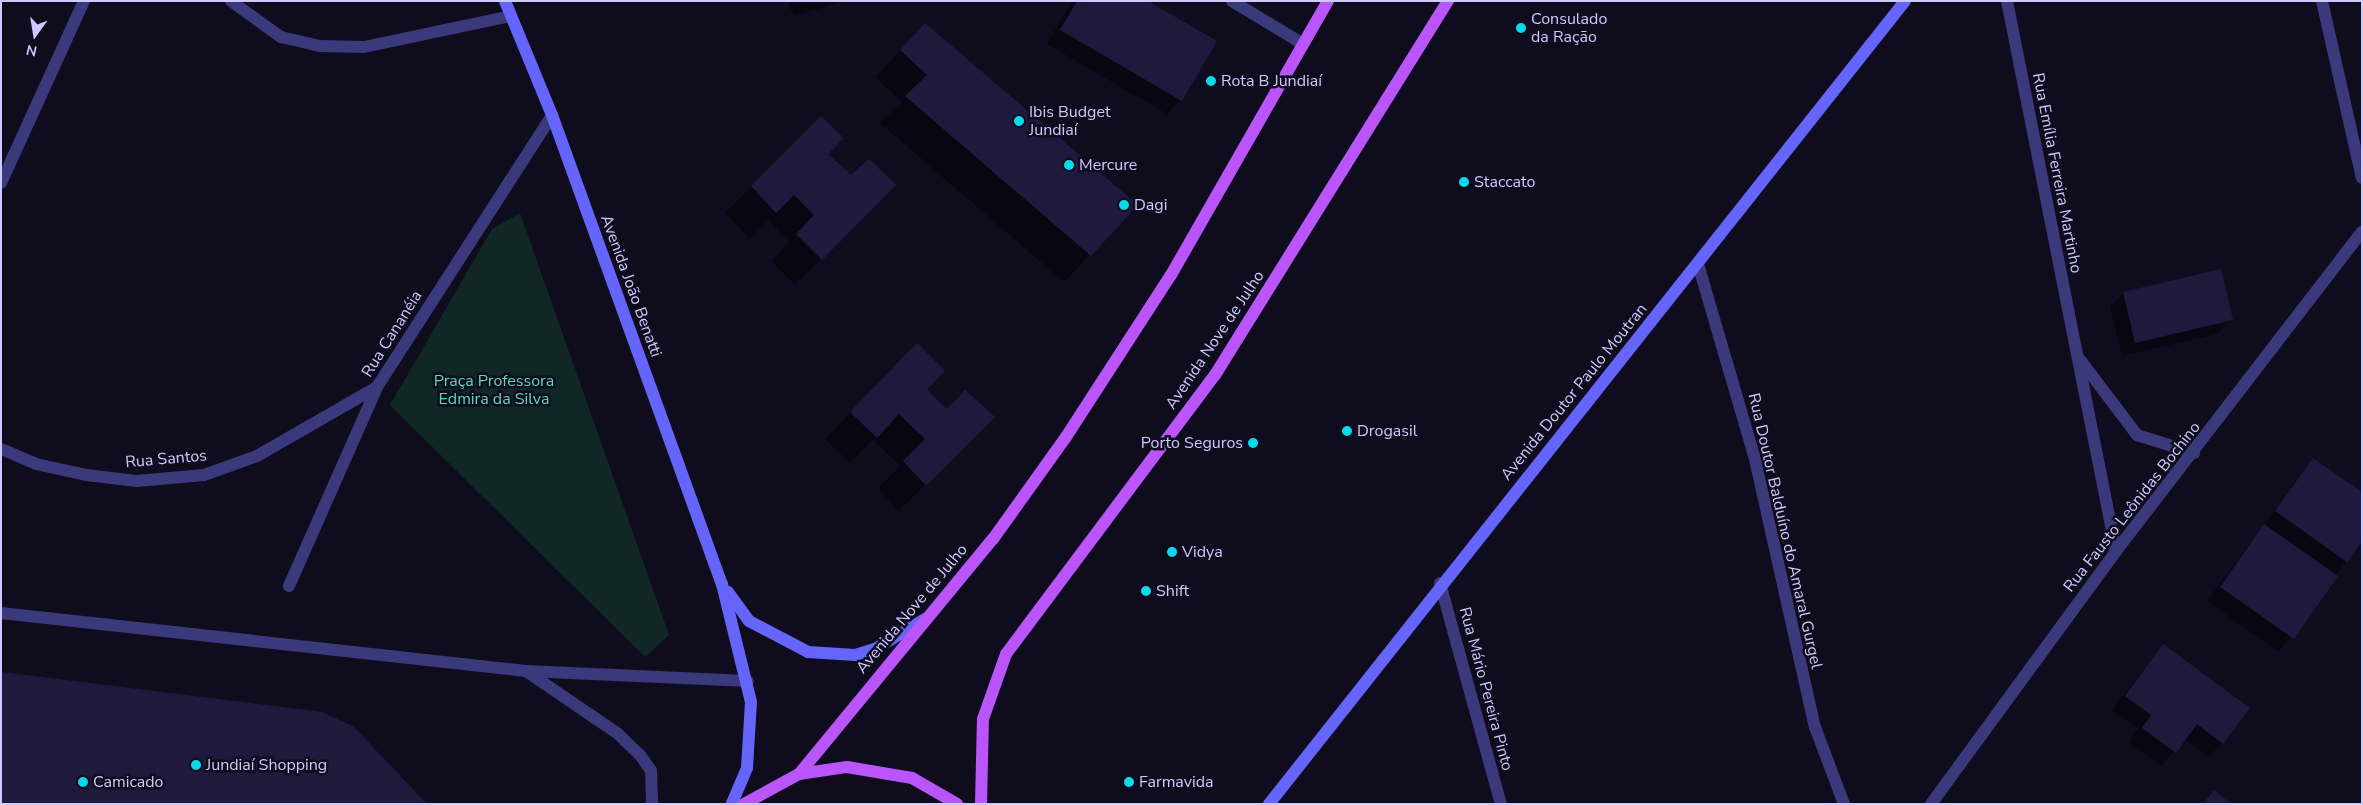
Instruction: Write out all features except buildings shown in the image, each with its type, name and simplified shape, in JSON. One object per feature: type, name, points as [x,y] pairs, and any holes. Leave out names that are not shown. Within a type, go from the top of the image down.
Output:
[{"type":"main road","name":"Avenida Nove de Julho","points":[[799,774],[925,619],[993,539],[1066,436],[1170,275],[1328,1]]},
{"type":"main road","name":"Avenida Nove de Julho","points":[[981,804],[984,719],[1006,654],[1215,375],[1448,1]]},
{"type":"main road","points":[[744,804],[799,774],[871,768],[912,778],[957,804]]},
{"type":"street","points":[[1,183],[84,1]]},
{"type":"street","points":[[231,1],[281,37],[318,46],[364,47],[511,16]]},
{"type":"street","name":"Avenida João Benatti","points":[[505,1],[552,115],[722,584],[748,681],[750,746],[732,804]]},
{"type":"street","points":[[1232,1],[1303,44]]},
{"type":"street","name":"Avenida Doutor Paulo Moutran","points":[[1269,804],[1440,583],[1698,264],[1905,1]]},
{"type":"street","name":"Rua Emília Ferreira Martinho","points":[[2007,1],[2074,351],[2116,551]]},
{"type":"street","points":[[2322,1],[2362,178]]},
{"type":"street","name":"Rua Cananéia","points":[[289,586],[377,387],[552,115]]},
{"type":"street","name":"Rua Fausto Leônidas Bochino","points":[[1931,804],[2116,551],[2194,453],[2362,232]]},
{"type":"street","name":"Rua Doutor Balduíno do Amaral Gurgel","points":[[1698,264],[1754,455],[1815,727],[1844,804]]},
{"type":"street","name":"Rua Emília Ferreira Martinho","points":[[2074,351],[2137,435],[2194,453]]},
{"type":"street","name":"Rua Santos","points":[[1,449],[36,464],[86,475],[137,481],[204,475],[257,456],[377,387]]},
{"type":"street","name":"Rua Mário Pereira Pinto","points":[[1440,583],[1500,804]]},
{"type":"street","name":"Avenida João Benatti","points":[[722,584],[749,621],[808,652],[855,655],[875,649],[925,619]]},
{"type":"street","points":[[1,613],[526,671],[748,681]]},
{"type":"street","points":[[526,671],[617,733],[640,755],[651,771],[652,804]]},
{"type":"green space","name":"Praça Professora Edmira da Silva","points":[[520,213],[669,635],[645,657],[390,405],[492,229]]},
{"type":"place","name":"Consulado da Ração","points":[[1521,28]]},
{"type":"place","name":"Rota B Jundiaí","points":[[1211,81]]},
{"type":"place","name":"Ibis Budget Jundiaí","points":[[1019,121]]},
{"type":"place","name":"Mercure","points":[[1069,165]]},
{"type":"place","name":"Staccato","points":[[1464,182]]},
{"type":"place","name":"Dagi","points":[[1124,205]]},
{"type":"place","name":"Drogasil","points":[[1347,431]]},
{"type":"place","name":"Porto Seguros","points":[[1253,443]]},
{"type":"place","name":"Vidya","points":[[1172,552]]},
{"type":"place","name":"Shift","points":[[1146,591]]},
{"type":"place","name":"Jundiaí Shopping","points":[[196,765]]},
{"type":"place","name":"Camicado","points":[[83,782]]},
{"type":"place","name":"Farmavida","points":[[1129,782]]}]
